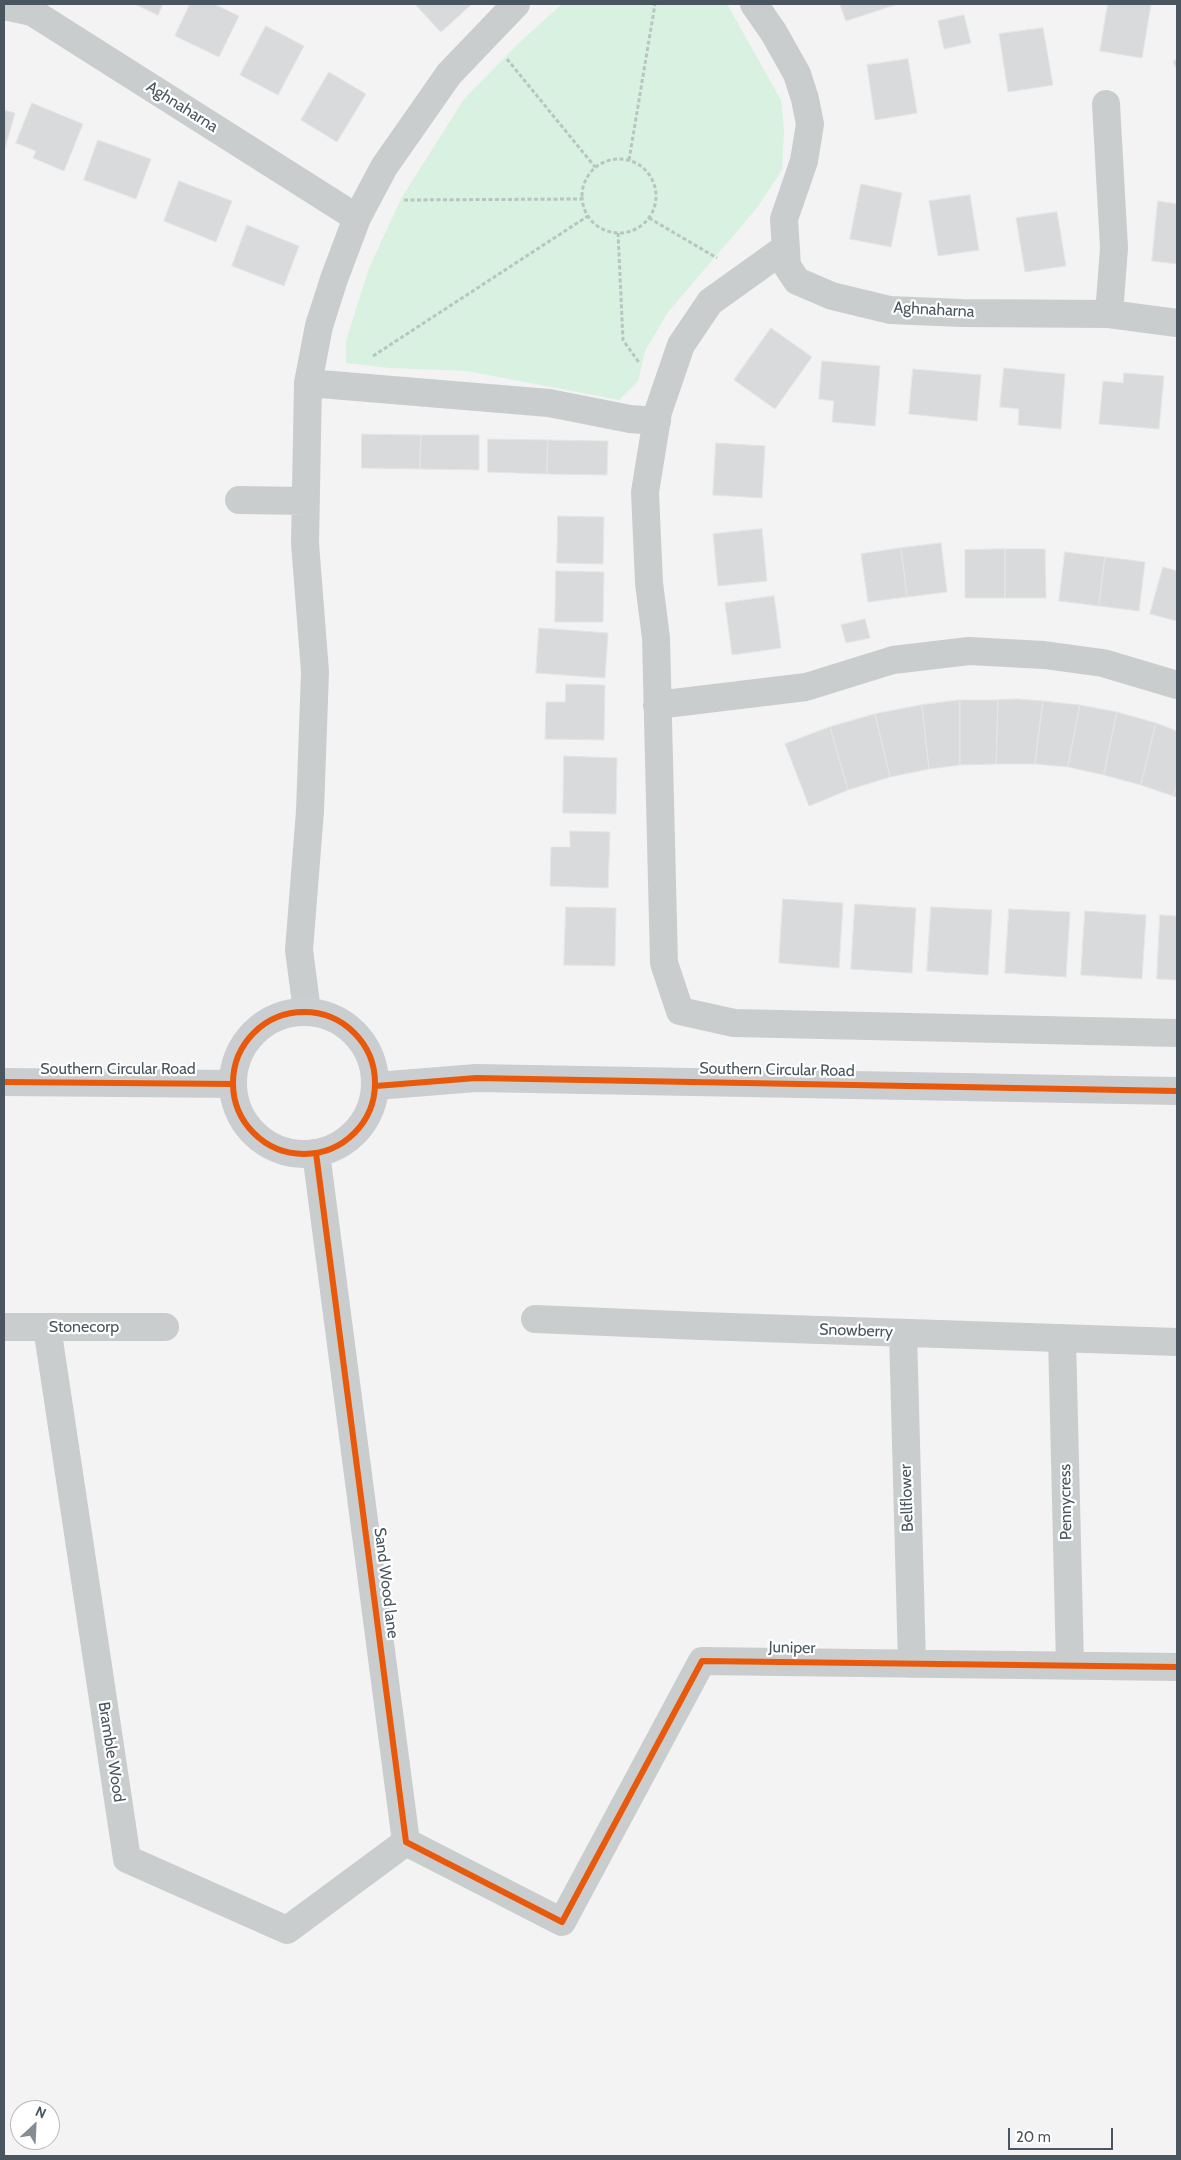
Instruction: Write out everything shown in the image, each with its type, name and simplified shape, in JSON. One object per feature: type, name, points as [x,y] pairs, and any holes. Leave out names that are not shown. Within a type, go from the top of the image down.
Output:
[{"type":"main road","points":[[307,1011],[329,1015],[349,1026],[364,1043],[374,1063],[376,1086],[371,1109],[358,1130],[339,1145],[316,1153],[292,1153],[266,1146],[250,1129],[238,1108],[233,1084],[235,1064],[242,1046],[254,1031],[270,1020],[288,1013],[307,1011]]},
{"type":"main road","name":"Southern Circular Road","points":[[376,1086],[476,1078],[1177,1091]]},
{"type":"main road","name":"Southern Circular Road","points":[[4,1082],[233,1084]]},
{"type":"street","points":[[307,1011],[299,950],[310,811],[315,672],[306,542],[308,383],[319,326],[357,218],[384,167],[444,82],[516,4]]},
{"type":"street","name":"Aghnaharna","points":[[754,4],[797,74],[806,99],[810,124],[804,161],[784,219],[784,249],[787,266],[798,280],[832,296],[890,310],[962,313],[1109,314],[1177,323]]},
{"type":"street","name":"Aghnaharna","points":[[4,6],[32,12],[357,218]]},
{"type":"street","points":[[1106,104],[1114,248],[1109,314]]},
{"type":"street","points":[[784,249],[710,302],[681,345],[659,410],[645,492],[649,583],[656,638],[664,963],[680,1011],[734,1023],[1177,1033]]},
{"type":"street","points":[[308,383],[549,403],[630,419],[659,410]]},
{"type":"street","points":[[239,500],[306,501]]},
{"type":"street","points":[[657,705],[806,687],[893,660],[969,651],[1044,655],[1103,663],[1177,685]]},
{"type":"street","name":"Sand Wood lane","points":[[316,1153],[406,1842]]},
{"type":"street","name":"Snowberry","points":[[535,1318],[1177,1342]]},
{"type":"street","name":"Stonecorp","points":[[4,1327],[165,1327]]},
{"type":"street","name":"Bramble Wood","points":[[47,1327],[127,1859],[287,1930],[406,1842]]},
{"type":"street","name":"Bellflower","points":[[903,1333],[912,1664]]},
{"type":"street","name":"Pennycress","points":[[1062,1338],[1070,1666]]},
{"type":"street","name":"Juniper","points":[[406,1842],[562,1922],[702,1661],[1177,1667]]},
{"type":"path","points":[[629,160],[655,4]]},
{"type":"path","points":[[487,34],[595,167]]},
{"type":"path","points":[[611,159],[629,160],[644,168],[654,184],[656,202],[649,218],[636,229],[618,233],[600,228],[588,216],[582,199],[584,181],[595,167],[611,159]]},
{"type":"path","points":[[403,200],[582,199]]},
{"type":"path","points":[[371,358],[588,216]]},
{"type":"path","points":[[649,218],[746,275]]},
{"type":"path","points":[[618,233],[623,340],[659,410]]},
{"type":"green space","points":[[562,4],[727,4],[781,100],[784,131],[782,170],[757,208],[668,312],[645,351],[638,381],[619,400],[467,371],[390,368],[346,363],[346,341],[369,268],[402,197],[464,99],[521,41]]},
{"type":"building","points":[[135,4],[163,4],[158,15]]},
{"type":"building","points":[[190,4],[214,4],[239,16],[219,57],[175,36]]},
{"type":"building","points":[[415,4],[472,4],[441,32]]},
{"type":"building","points":[[840,4],[898,4],[846,21]]},
{"type":"building","points":[[1108,4],[1151,4],[1142,58],[1100,51]]},
{"type":"building","points":[[964,15],[971,43],[944,49],[938,21]]},
{"type":"building","points":[[266,26],[304,46],[278,95],[240,75]]},
{"type":"building","points":[[1043,28],[1053,85],[1008,92],[999,34]]},
{"type":"building","points":[[908,59],[917,113],[875,120],[867,65]]},
{"type":"building","points":[[1177,59],[1177,70],[1173,62]]},
{"type":"building","points":[[329,72],[366,94],[337,142],[301,120]]},
{"type":"building","points":[[32,103],[83,124],[64,171],[33,158],[36,151],[16,143]]},
{"type":"building","points":[[4,110],[15,113],[4,152]]},
{"type":"building","points":[[98,140],[151,159],[136,199],[84,180]]},
{"type":"building","points":[[179,181],[232,201],[216,242],[164,221]]},
{"type":"building","points":[[861,184],[902,193],[891,247],[850,239]]},
{"type":"building","points":[[970,195],[979,250],[938,256],[929,201]]},
{"type":"building","points":[[1158,201],[1177,204],[1177,264],[1152,261]]},
{"type":"building","points":[[1057,212],[1066,266],[1025,272],[1016,218]]},
{"type":"building","points":[[247,225],[299,246],[284,286],[232,266]]},
{"type":"building","points":[[771,328],[812,357],[775,409],[734,380]]},
{"type":"building","points":[[822,361],[880,366],[875,426],[832,422],[834,401],[819,399]]},
{"type":"building","points":[[1004,368],[1065,374],[1061,429],[1018,425],[1019,409],[1000,407]]},
{"type":"building","points":[[913,369],[981,375],[977,421],[909,414]]},
{"type":"building","points":[[1124,373],[1164,376],[1159,429],[1099,424],[1103,381],[1123,383]]},
{"type":"building","points":[[362,434],[421,435],[420,469],[362,468]]},
{"type":"building","points":[[421,435],[479,435],[479,470],[420,469]]},
{"type":"building","points":[[488,439],[548,440],[547,474],[488,472]]},
{"type":"building","points":[[548,440],[608,441],[607,475],[547,474]]},
{"type":"building","points":[[716,443],[765,446],[762,498],[713,495]]},
{"type":"building","points":[[558,516],[604,517],[603,564],[557,563]]},
{"type":"building","points":[[762,529],[767,581],[718,586],[713,534]]},
{"type":"building","points":[[941,543],[947,592],[907,597],[901,548]]},
{"type":"building","points":[[901,548],[907,597],[868,602],[861,554]]},
{"type":"building","points":[[1005,549],[1005,598],[965,598],[965,550]]},
{"type":"building","points":[[1005,549],[1045,549],[1046,598],[1005,598]]},
{"type":"building","points":[[1065,552],[1105,557],[1099,606],[1059,601]]},
{"type":"building","points":[[1105,557],[1145,562],[1139,611],[1099,606]]},
{"type":"building","points":[[1163,567],[1177,571],[1177,621],[1150,614]]},
{"type":"building","points":[[556,571],[604,572],[603,622],[555,622]]},
{"type":"building","points":[[774,596],[781,648],[732,655],[725,603]]},
{"type":"building","points":[[865,619],[870,638],[846,643],[841,625]]},
{"type":"building","points":[[539,628],[608,633],[605,678],[536,673]]},
{"type":"building","points":[[566,684],[605,685],[604,740],[545,739],[546,702],[565,702]]},
{"type":"building","points":[[960,700],[998,700],[996,764],[960,765]]},
{"type":"building","points":[[960,700],[960,765],[929,769],[922,705]]},
{"type":"building","points":[[998,700],[1043,701],[1035,764],[996,764]]},
{"type":"building","points":[[1043,701],[1080,705],[1068,767],[1035,764]]},
{"type":"building","points":[[922,705],[929,769],[890,777],[875,714]]},
{"type":"building","points":[[1080,705],[1117,712],[1104,775],[1068,767]]},
{"type":"building","points":[[1117,712],[1156,723],[1141,785],[1104,775]]},
{"type":"building","points":[[875,714],[890,777],[848,790],[830,727]]},
{"type":"building","points":[[1156,723],[1177,731],[1177,785],[1173,796],[1141,785]]},
{"type":"building","points":[[830,727],[848,790],[809,806],[785,744]]},
{"type":"building","points":[[564,756],[617,758],[616,814],[563,813]]},
{"type":"building","points":[[1177,785],[1177,797],[1173,796]]},
{"type":"building","points":[[570,831],[610,832],[608,888],[550,886],[551,847],[570,847]]},
{"type":"building","points":[[783,899],[843,903],[839,968],[779,963]]},
{"type":"building","points":[[855,904],[916,908],[912,973],[851,969]]},
{"type":"building","points":[[566,907],[616,908],[615,966],[564,965]]},
{"type":"building","points":[[931,907],[992,910],[988,975],[927,971]]},
{"type":"building","points":[[1009,909],[1070,912],[1066,977],[1005,973]]},
{"type":"building","points":[[1085,911],[1146,915],[1142,979],[1081,975]]},
{"type":"building","points":[[1160,915],[1177,916],[1177,980],[1157,979]]},
{"type":"cycle path","points":[[304,1012],[318,1013],[331,1017],[344,1024],[354,1033],[363,1043],[370,1056],[374,1069],[375,1083],[374,1097],[370,1110],[363,1123],[354,1133],[344,1142],[331,1149],[318,1153],[304,1154],[290,1153],[277,1149],[264,1142],[254,1133],[245,1123],[238,1110],[234,1097],[233,1083],[234,1069],[238,1056],[245,1043],[254,1033],[264,1024],[277,1017],[290,1013],[304,1012]]},
{"type":"cycle path","points":[[376,1086],[476,1078],[1177,1091]]},
{"type":"cycle path","points":[[4,1082],[233,1084]]},
{"type":"cycle path","points":[[316,1153],[406,1842],[562,1922],[702,1661],[1177,1667]]}]
